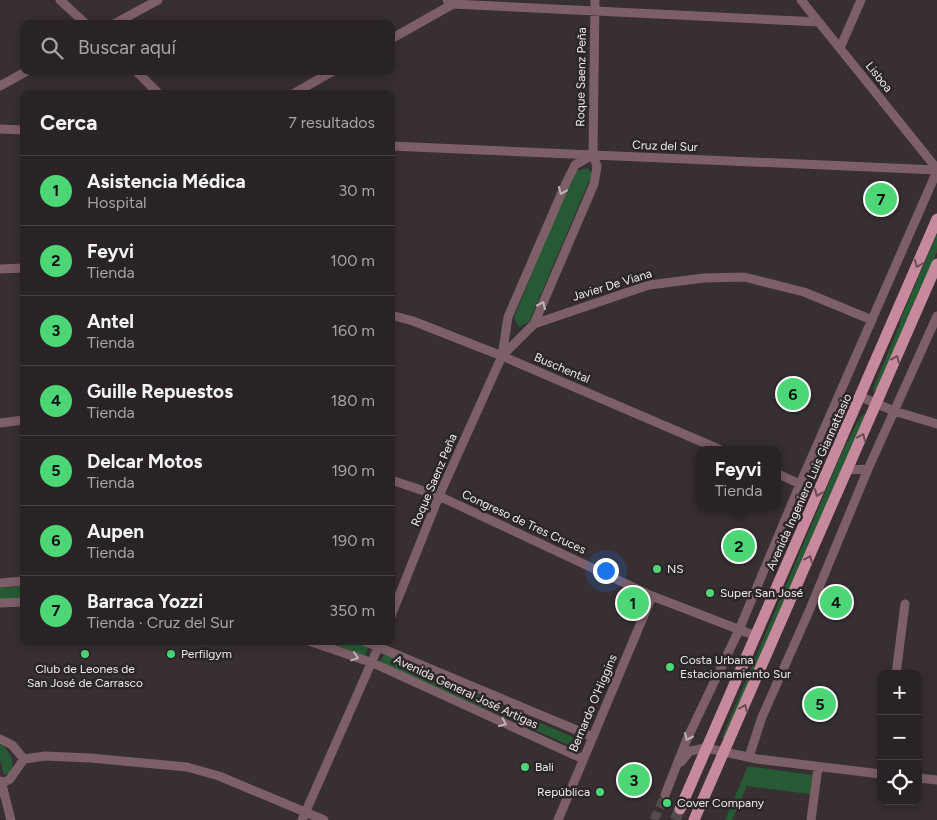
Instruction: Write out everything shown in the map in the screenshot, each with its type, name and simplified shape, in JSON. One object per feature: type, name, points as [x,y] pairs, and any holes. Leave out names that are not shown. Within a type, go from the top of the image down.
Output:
[{"type":"main road","name":"Avenida Ingeniero Luis Giannattasio","points":[[680,809],[937,219]]},
{"type":"main road","points":[[694,820],[937,264]]},
{"type":"street","points":[[60,0],[82,20]]},
{"type":"street","points":[[121,20],[158,0]]},
{"type":"street","name":"Roque Saenz Peña","points":[[502,356],[534,324],[594,184],[597,166],[592,155],[595,0]]},
{"type":"street","name":"Lisboa","points":[[801,0],[937,170]]},
{"type":"street","points":[[840,48],[861,0]]},
{"type":"street","points":[[395,36],[450,2],[594,12],[819,22]]},
{"type":"street","points":[[0,86],[20,75]]},
{"type":"street","points":[[140,75],[155,90]]},
{"type":"street","points":[[300,90],[326,75]]},
{"type":"street","points":[[0,129],[20,130]]},
{"type":"street","name":"Cruz del Sur","points":[[395,146],[937,170]]},
{"type":"street","name":"Roque Saenz Peña","points":[[395,606],[439,496],[502,356],[508,317],[566,183],[575,165],[592,155]]},
{"type":"street","name":"Avenida Ingeniero Luis Giannattasio","points":[[664,795],[687,739],[739,630],[800,484],[937,170]]},
{"type":"street","points":[[0,269],[20,268]]},
{"type":"street","name":"Javier De Viana","points":[[534,324],[649,285],[704,278],[734,277],[744,277],[804,292],[872,320]]},
{"type":"street","name":"Buschental","points":[[395,316],[502,356],[712,446]]},
{"type":"street","points":[[749,757],[762,717],[810,609],[868,469],[937,316]]},
{"type":"street","points":[[861,397],[894,411],[937,424]]},
{"type":"street","points":[[0,423],[20,420]]},
{"type":"street","points":[[847,470],[868,469]]},
{"type":"street","points":[[781,475],[800,484]]},
{"type":"street","name":"Congreso de Tres Cruces","points":[[395,481],[439,496],[652,596],[756,636]]},
{"type":"street","points":[[0,583],[20,581]]},
{"type":"street","name":"Bernardo O'Higgins","points":[[558,820],[652,596]]},
{"type":"street","points":[[0,603],[20,602]]},
{"type":"street","points":[[897,670],[905,604]]},
{"type":"street","name":"Avenida General José Artigas","points":[[321,645],[373,663],[583,759]]},
{"type":"street","points":[[304,816],[380,645]]},
{"type":"street","name":"Avenida General José Artigas","points":[[382,645],[593,737]]},
{"type":"street","points":[[0,739],[12,746],[24,759]]},
{"type":"street","points":[[671,777],[690,751],[706,748],[749,757],[877,774]]},
{"type":"street","points":[[11,820],[1,781],[10,779],[24,759],[45,756],[187,767],[219,776],[304,816],[324,820]]},
{"type":"street","points":[[811,820],[818,767]]},
{"type":"street","points":[[922,778],[937,780]]},
{"type":"green space","points":[[588,168],[592,174],[529,322],[519,327],[514,318],[573,172]]},
{"type":"green space","points":[[937,234],[937,252],[874,392],[873,388]]},
{"type":"green space","points":[[864,414],[866,415],[726,738],[722,737],[843,450],[858,421]]},
{"type":"green space","points":[[20,586],[20,598],[0,600],[0,588]]},
{"type":"green space","points":[[336,645],[363,645],[368,647],[365,656]]},
{"type":"green space","points":[[384,653],[579,740],[576,748],[380,663]]},
{"type":"green space","points":[[0,745],[12,758],[13,765],[10,773],[4,775],[0,759]]},
{"type":"green space","points":[[748,766],[812,775],[810,794],[747,786],[732,820],[725,820]]},
{"type":"tunnel","points":[[654,820],[665,795]]},
{"type":"tunnel","points":[[675,820],[680,809]]},
{"type":"place","name":"Barraca Yozzi","points":[[881,199]]},
{"type":"place","name":"Aupen","points":[[793,394]]},
{"type":"place","name":"Feyvi","points":[[739,546]]},
{"type":"place","name":"NS","points":[[657,569]]},
{"type":"place","name":"Super San José","points":[[710,593]]},
{"type":"place","name":"Guille Repuestos","points":[[836,602]]},
{"type":"place","name":"Asistencia Médica","points":[[633,603]]},
{"type":"place","name":"Club de Leones de San José de Carrasco","points":[[85,654]]},
{"type":"place","name":"Perfilgym","points":[[171,654]]},
{"type":"place","name":"Costa Urbana Estacionamiento Sur","points":[[670,667]]},
{"type":"place","name":"Delcar Motos","points":[[820,704]]},
{"type":"place","name":"Bali","points":[[525,767]]},
{"type":"place","name":"Antel","points":[[634,780]]},
{"type":"place","name":"República","points":[[600,792]]},
{"type":"place","name":"Cover Company","points":[[667,803]]}]
